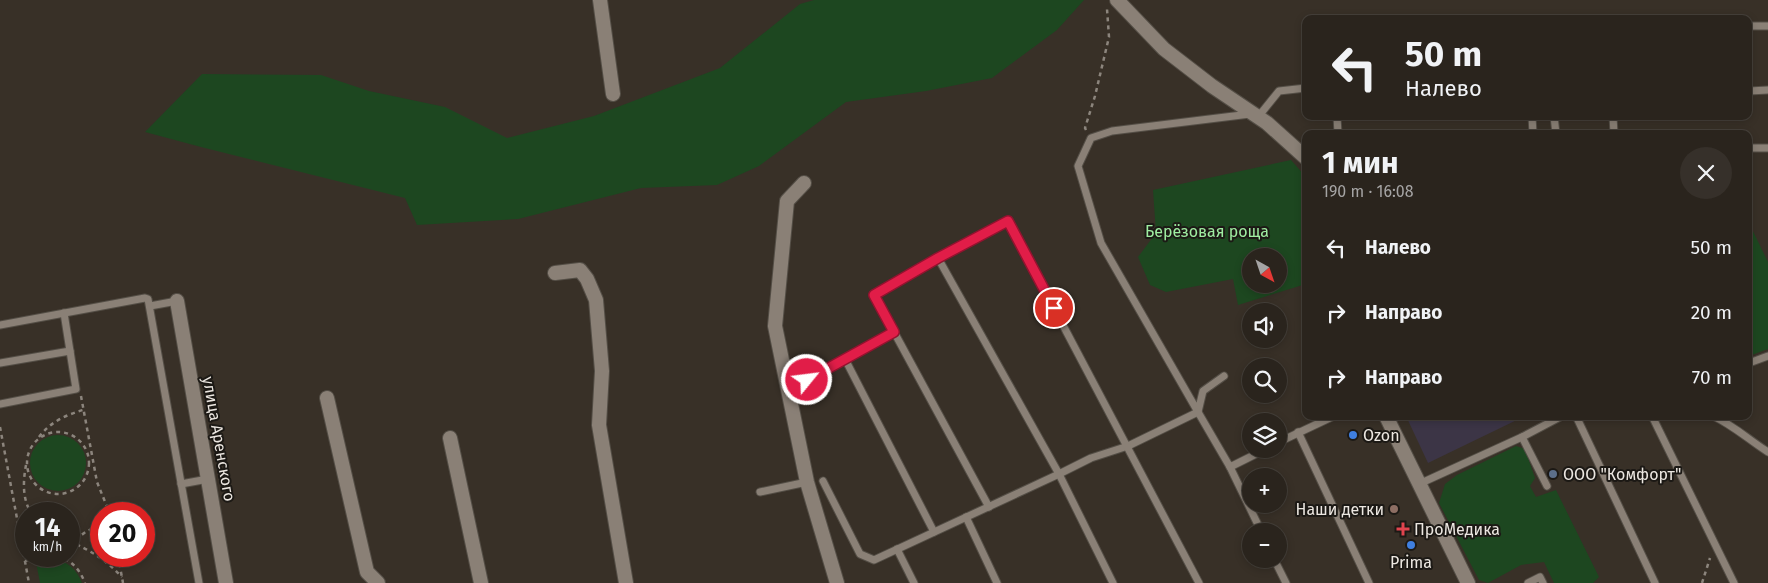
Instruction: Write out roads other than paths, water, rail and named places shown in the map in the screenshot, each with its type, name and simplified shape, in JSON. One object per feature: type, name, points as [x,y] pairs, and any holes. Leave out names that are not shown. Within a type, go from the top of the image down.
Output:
[{"type":"street","points":[[600,0],[613,94]]},
{"type":"street","points":[[1117,0],[1164,49],[1212,86],[1267,122],[1302,154]]},
{"type":"street","points":[[804,183],[787,201],[775,326],[807,482],[837,583]]},
{"type":"street","points":[[556,273],[580,270],[587,279],[596,300],[602,371],[599,425],[626,583]]},
{"type":"street","name":"улица Аренского","points":[[177,301],[226,583]]},
{"type":"street","points":[[327,398],[367,572],[378,583]]},
{"type":"street","points":[[1388,420],[1468,583]]},
{"type":"street","points":[[450,438],[480,583]]},
{"type":"lane","points":[[1752,26],[1768,26]]},
{"type":"lane","points":[[1257,523],[1230,467],[1101,243],[1078,166],[1091,138],[1112,131],[1256,115],[1278,91],[1302,88]]},
{"type":"lane","points":[[1752,91],[1768,90]]},
{"type":"lane","points":[[1752,148],[1768,148]]},
{"type":"lane","points":[[989,507],[874,295],[1008,221],[1199,583]]},
{"type":"lane","points":[[938,258],[1059,474],[1112,583]]},
{"type":"lane","points":[[0,325],[145,298],[149,301],[199,583]]},
{"type":"lane","points":[[150,306],[177,301]]},
{"type":"lane","points":[[0,404],[76,389],[64,313]]},
{"type":"lane","points":[[807,380],[894,332]]},
{"type":"lane","points":[[0,363],[70,350]]},
{"type":"lane","points":[[1752,362],[1768,356]]},
{"type":"lane","points":[[845,359],[934,532]]},
{"type":"lane","points":[[1198,412],[1203,391],[1224,376]]},
{"type":"lane","points":[[822,481],[860,554],[874,560],[1091,458],[1128,446],[1198,412]]},
{"type":"lane","points":[[1287,438],[1325,420]]},
{"type":"lane","points":[[1419,484],[1522,437],[1554,420]]},
{"type":"lane","points":[[1578,420],[1655,583]]},
{"type":"lane","points":[[1654,420],[1734,583]]},
{"type":"lane","points":[[1722,420],[1730,424],[1768,452]]},
{"type":"lane","points":[[1298,432],[1369,583]]},
{"type":"lane","points":[[1522,437],[1547,486]]},
{"type":"lane","points":[[1230,467],[1248,458]]},
{"type":"lane","points":[[181,484],[208,479]]},
{"type":"lane","points":[[760,492],[807,482]]},
{"type":"lane","points":[[966,517],[997,583]]},
{"type":"lane","points":[[897,549],[914,583]]},
{"type":"lane","points":[[1278,568],[1286,583]]},
{"type":"lane","points":[[1528,583],[1540,577],[1543,583]]},
{"type":"place","name":"Ozon","points":[[1353,435]]},
{"type":"place","name":"ООО \"Комфорт\"","points":[[1553,474]]},
{"type":"place","name":"Наши детки","points":[[1394,509]]},
{"type":"place","name":"ПроМедика","points":[[1403,529]]},
{"type":"place","name":"Prima","points":[[1411,545]]},
{"type":"park label","name":"Берёзовая роща","points":[[1207,231]]}]
